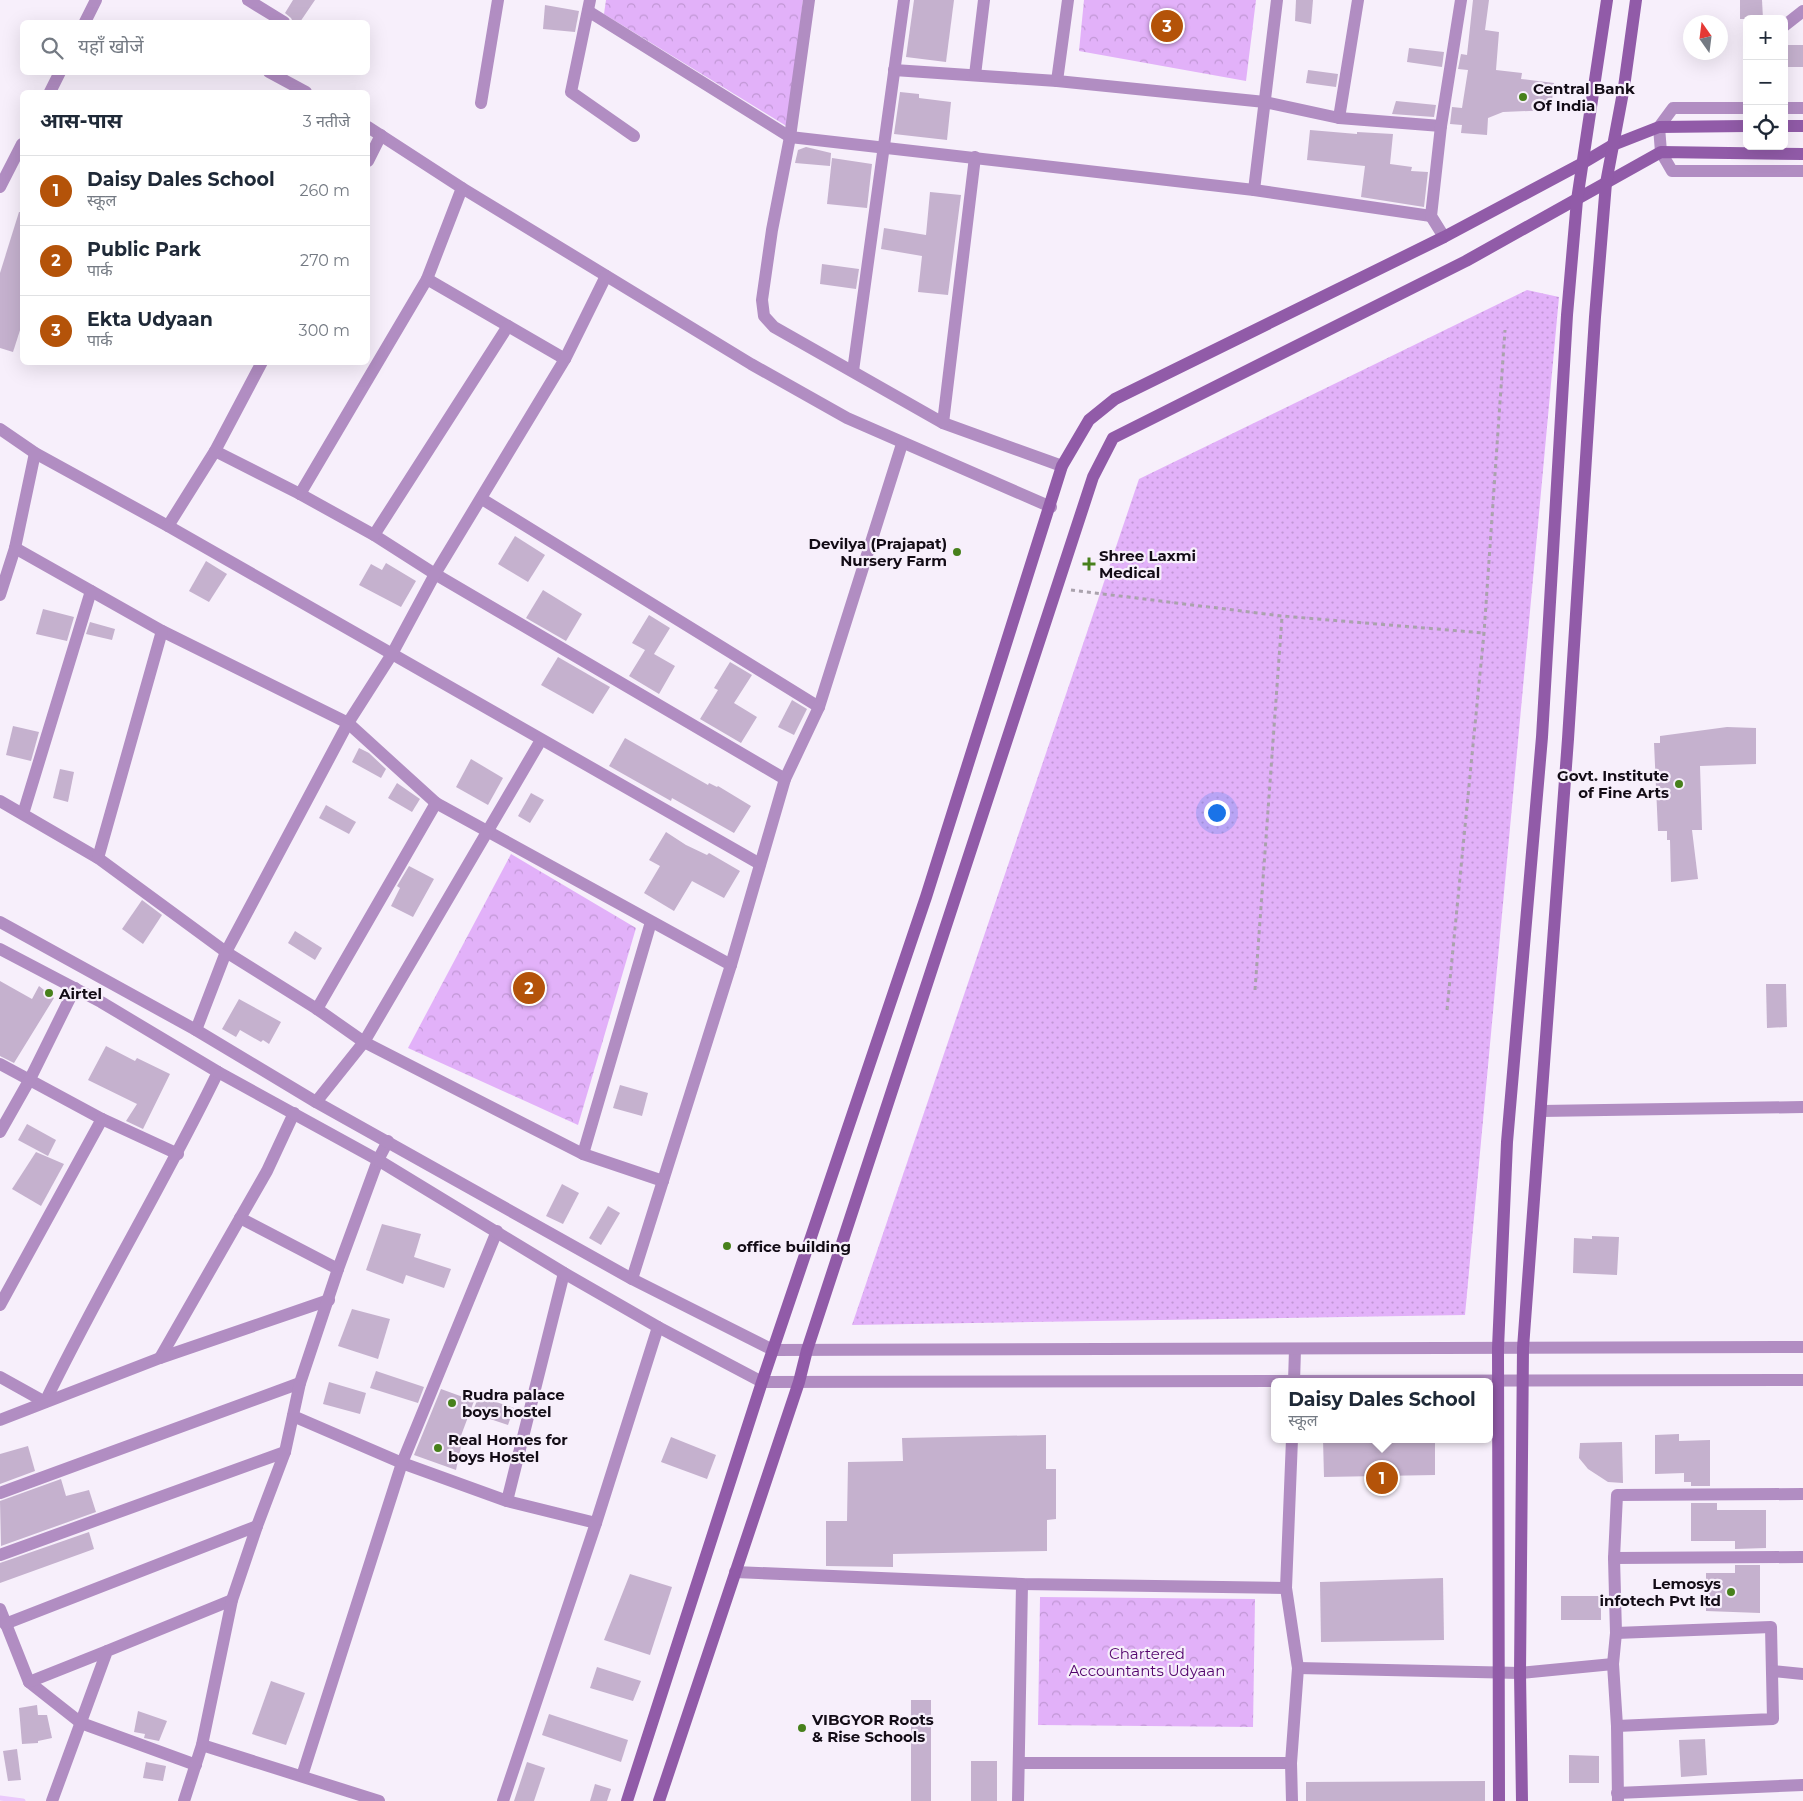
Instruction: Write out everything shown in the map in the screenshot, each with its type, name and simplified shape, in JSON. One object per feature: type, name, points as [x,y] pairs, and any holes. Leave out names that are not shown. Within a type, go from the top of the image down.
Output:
[{"type":"main road","points":[[1499,1801],[1497,1672],[1498,1348],[1507,1142],[1542,737],[1567,315],[1577,200],[1607,0]]},
{"type":"main road","points":[[1522,1801],[1520,1673],[1523,1348],[1568,739],[1594,317],[1606,183],[1624,87],[1636,0]]},
{"type":"main road","points":[[627,1801],[762,1382],[926,897],[1051,507],[1062,466],[1089,420],[1115,400],[1444,237],[1613,145],[1659,127],[1743,126]]},
{"type":"main road","points":[[1788,126],[1803,126]]},
{"type":"main road","points":[[659,1801],[799,1382],[807,1350],[1093,477],[1113,438],[1466,261],[1661,152],[1803,154]]},
{"type":"street","points":[[86,20],[96,0]]},
{"type":"street","points":[[248,0],[281,20]]},
{"type":"street","points":[[481,103],[498,0]]},
{"type":"street","points":[[809,0],[790,137],[772,230],[762,308],[769,323],[942,423],[1062,466]]},
{"type":"street","points":[[853,371],[904,0]]},
{"type":"street","points":[[974,75],[984,0]]},
{"type":"street","points":[[1057,81],[1068,0]]},
{"type":"street","points":[[1254,190],[1277,0]]},
{"type":"street","points":[[1339,118],[1358,0]]},
{"type":"street","points":[[1444,237],[1431,216],[1441,126],[1461,0]]},
{"type":"street","points":[[634,136],[571,92],[589,6],[790,137],[883,146],[1254,190],[1431,216]]},
{"type":"street","points":[[1788,23],[1803,11]]},
{"type":"street","points":[[894,70],[1057,81],[1265,102],[1339,118],[1441,126]]},
{"type":"street","points":[[51,90],[58,75]]},
{"type":"street","points":[[275,75],[302,90]]},
{"type":"street","points":[[1743,108],[1673,108],[1659,127],[1661,152],[1672,171],[1803,171]]},
{"type":"street","points":[[1788,108],[1803,108]]},
{"type":"street","points":[[370,129],[462,188],[751,364],[847,418],[902,444],[1051,507]]},
{"type":"street","points":[[370,157],[381,135]]},
{"type":"street","points":[[0,187],[20,148]]},
{"type":"street","points":[[942,423],[975,157]]},
{"type":"street","points":[[300,494],[427,278],[462,188]]},
{"type":"street","points":[[196,1030],[226,952],[348,723],[392,654],[434,574],[482,500],[565,359],[606,276]]},
{"type":"street","points":[[427,278],[565,359]]},
{"type":"street","points":[[374,535],[508,326]]},
{"type":"street","points":[[168,526],[215,451],[260,365]]},
{"type":"street","points":[[0,430],[35,454],[168,526],[760,864]]},
{"type":"street","points":[[632,1279],[731,965],[785,779],[819,708],[902,444]]},
{"type":"street","points":[[215,451],[300,494],[374,535],[434,574],[785,779]]},
{"type":"street","points":[[0,595],[14,548],[35,454]]},
{"type":"street","points":[[482,500],[819,708]]},
{"type":"street","points":[[14,548],[162,632],[348,723],[436,803],[731,965]]},
{"type":"street","points":[[23,814],[91,592]]},
{"type":"street","points":[[98,858],[162,632]]},
{"type":"street","points":[[316,1102],[364,1042],[541,740]]},
{"type":"street","points":[[0,801],[98,858],[226,952],[364,1042],[583,1154],[663,1181]]},
{"type":"street","points":[[316,1009],[436,803]]},
{"type":"street","points":[[0,922],[196,1030],[316,1102],[388,1140],[632,1279],[773,1350],[1803,1347]]},
{"type":"street","points":[[583,1154],[651,922]]},
{"type":"street","points":[[0,949],[75,988],[218,1072],[378,1160],[498,1231],[564,1273],[658,1327],[762,1382],[1271,1381]]},
{"type":"street","points":[[0,1132],[30,1078],[75,988]]},
{"type":"street","points":[[0,1064],[30,1078],[102,1119],[178,1154]]},
{"type":"street","points":[[45,1402],[79,1332],[178,1154],[218,1072]]},
{"type":"street","points":[[1541,1111],[1803,1107]]},
{"type":"street","points":[[160,1358],[267,1171],[294,1113]]},
{"type":"street","points":[[0,1304],[102,1119]]},
{"type":"street","points":[[184,1801],[202,1745],[232,1600],[285,1452],[300,1383],[338,1269],[378,1160],[388,1140]]},
{"type":"street","points":[[240,1218],[338,1269]]},
{"type":"street","points":[[302,1776],[402,1463],[498,1231]]},
{"type":"street","points":[[507,1501],[564,1273]]},
{"type":"street","points":[[0,1420],[160,1358],[329,1300]]},
{"type":"street","points":[[503,1801],[596,1522],[658,1327]]},
{"type":"street","points":[[1294,1378],[1295,1348]]},
{"type":"street","points":[[0,1377],[45,1402]]},
{"type":"street","points":[[1493,1380],[1803,1380]]},
{"type":"street","points":[[0,1493],[300,1383]]},
{"type":"street","points":[[293,1416],[402,1463],[507,1501],[596,1522]]},
{"type":"street","points":[[1292,1443],[1286,1588],[1298,1668],[1291,1764],[1292,1801]]},
{"type":"street","points":[[0,1555],[285,1452]]},
{"type":"street","points":[[1803,1494],[1617,1496],[1614,1558],[1616,1633],[1613,1664],[1617,1726],[1617,1797],[1803,1785]]},
{"type":"street","points":[[5,1624],[257,1526]]},
{"type":"street","points":[[1614,1558],[1803,1558]]},
{"type":"street","points":[[735,1572],[1022,1584],[1286,1588]]},
{"type":"street","points":[[1018,1801],[1022,1584]]},
{"type":"street","points":[[29,1682],[232,1600]]},
{"type":"street","points":[[0,1609],[29,1682],[81,1723],[196,1765]]},
{"type":"street","points":[[1616,1633],[1771,1627],[1772,1671],[1772,1719],[1617,1726]]},
{"type":"street","points":[[52,1801],[107,1651]]},
{"type":"street","points":[[1298,1668],[1520,1673],[1613,1664]]},
{"type":"street","points":[[1772,1671],[1803,1674]]},
{"type":"street","points":[[202,1745],[379,1801]]},
{"type":"street","points":[[1020,1763],[1291,1764]]},
{"type":"path","points":[[1447,1010],[1484,633],[1505,330]]},
{"type":"path","points":[[1058,588],[1282,616],[1484,633]]},
{"type":"path","points":[[1255,990],[1282,616]]},
{"type":"green space","points":[[606,0],[803,0],[788,127],[604,14]]},
{"type":"green space","points":[[1084,0],[1256,0],[1246,81],[1079,51]]},
{"type":"green space","points":[[1527,290],[1559,297],[1465,1315],[852,1325],[1139,479]]},
{"type":"green space","points":[[511,854],[636,928],[578,1125],[408,1048]]},
{"type":"green space","name":"Chartered Accountants Udyaan","points":[[1040,1597],[1255,1599],[1253,1727],[1038,1725]]},
{"type":"building","points":[[293,0],[315,0],[301,20],[292,20],[285,13]]},
{"type":"building","points":[[914,0],[954,0],[946,62],[906,57]]},
{"type":"building","points":[[1296,0],[1313,0],[1311,24],[1295,21]]},
{"type":"building","points":[[1473,0],[1489,0],[1485,30],[1499,32],[1496,70],[1522,73],[1521,79],[1554,83],[1551,110],[1503,112],[1488,118],[1487,135],[1461,133],[1462,125],[1450,124],[1452,107],[1462,108],[1468,70],[1458,69],[1461,54],[1467,55]]},
{"type":"building","points":[[1740,0],[1762,0],[1763,15],[1743,15],[1743,19],[1740,19]]},
{"type":"building","points":[[545,5],[579,11],[575,32],[543,29]]},
{"type":"building","points":[[1788,45],[1803,45],[1803,67],[1788,67]]},
{"type":"building","points":[[1409,48],[1444,52],[1442,67],[1407,62]]},
{"type":"building","points":[[1308,70],[1338,74],[1336,87],[1306,83]]},
{"type":"building","points":[[900,92],[919,94],[919,98],[951,102],[947,140],[894,134]]},
{"type":"building","points":[[1396,101],[1436,105],[1434,117],[1392,114]]},
{"type":"building","points":[[1310,130],[1357,134],[1357,132],[1393,134],[1390,164],[1412,167],[1411,171],[1428,172],[1424,207],[1361,197],[1365,166],[1307,160]]},
{"type":"building","points":[[806,147],[831,153],[830,166],[795,163],[798,150]]},
{"type":"building","points":[[832,158],[872,164],[867,208],[827,204]]},
{"type":"building","points":[[930,192],[961,195],[948,295],[918,292],[922,256],[881,249],[884,228],[926,235]]},
{"type":"building","points":[[20,212],[20,330],[13,352],[0,348],[0,273]]},
{"type":"building","points":[[822,264],[859,269],[856,289],[820,284]]},
{"type":"building","points":[[515,536],[545,555],[528,582],[498,564]]},
{"type":"building","points":[[206,561],[227,574],[209,602],[189,591]]},
{"type":"building","points":[[386,563],[416,581],[401,607],[359,585],[371,564],[382,570]]},
{"type":"building","points":[[543,590],[582,614],[566,641],[526,618]]},
{"type":"building","points":[[43,609],[74,617],[67,641],[36,634]]},
{"type":"building","points":[[649,615],[670,628],[654,654],[675,666],[659,694],[629,676],[645,650],[632,643]]},
{"type":"building","points":[[90,622],[115,629],[112,640],[86,634]]},
{"type":"building","points":[[558,657],[610,687],[593,714],[541,685]]},
{"type":"building","points":[[730,662],[752,675],[734,703],[757,717],[741,743],[700,719],[718,690],[714,688]]},
{"type":"building","points":[[792,700],[807,709],[794,735],[778,727]]},
{"type":"building","points":[[13,726],[39,732],[31,761],[6,755]]},
{"type":"building","points":[[1727,727],[1756,728],[1756,764],[1700,766],[1702,830],[1692,830],[1698,879],[1671,882],[1670,840],[1667,840],[1667,831],[1658,831],[1654,743],[1660,743],[1660,736]]},
{"type":"building","points":[[625,738],[708,785],[709,783],[718,786],[751,806],[734,833],[672,798],[671,801],[609,766]]},
{"type":"building","points":[[359,748],[369,753],[386,769],[381,778],[352,762]]},
{"type":"building","points":[[471,759],[503,778],[488,805],[456,787]]},
{"type":"building","points":[[60,769],[74,772],[68,802],[53,798]]},
{"type":"building","points":[[397,783],[420,799],[412,812],[388,798]]},
{"type":"building","points":[[531,793],[544,800],[530,823],[518,816]]},
{"type":"building","points":[[326,805],[356,822],[349,834],[319,818]]},
{"type":"building","points":[[666,832],[686,845],[707,855],[709,853],[740,871],[724,898],[692,881],[674,911],[644,893],[660,866],[649,860]]},
{"type":"building","points":[[409,866],[434,879],[413,917],[391,906],[400,888],[397,886]]},
{"type":"building","points":[[142,900],[162,915],[143,944],[122,929]]},
{"type":"building","points":[[295,931],[322,948],[315,960],[288,943]]},
{"type":"building","points":[[0,981],[32,999],[39,986],[54,998],[14,1063],[0,1056]]},
{"type":"building","points":[[1766,984],[1786,984],[1787,1027],[1767,1028]]},
{"type":"building","points":[[239,999],[281,1022],[269,1044],[263,1040],[261,1042],[240,1030],[236,1037],[222,1029]]},
{"type":"building","points":[[106,1046],[135,1061],[137,1058],[170,1074],[143,1129],[126,1121],[137,1104],[88,1080]]},
{"type":"building","points":[[620,1085],[648,1093],[642,1116],[613,1108]]},
{"type":"building","points":[[27,1124],[56,1140],[48,1156],[18,1140]]},
{"type":"building","points":[[36,1152],[64,1164],[41,1206],[12,1189]]},
{"type":"building","points":[[562,1184],[579,1193],[563,1224],[546,1216]]},
{"type":"building","points":[[608,1206],[620,1213],[601,1245],[589,1238]]},
{"type":"building","points":[[382,1224],[421,1234],[414,1257],[451,1269],[444,1288],[406,1275],[403,1284],[366,1270]]},
{"type":"building","points":[[1592,1236],[1619,1237],[1617,1275],[1573,1273],[1574,1238],[1592,1239]]},
{"type":"building","points":[[352,1309],[390,1319],[378,1359],[338,1346]]},
{"type":"building","points":[[376,1371],[424,1387],[418,1403],[370,1388]]},
{"type":"building","points":[[329,1382],[366,1393],[360,1414],[323,1404]]},
{"type":"building","points":[[441,1389],[474,1401],[459,1441],[462,1442],[456,1470],[414,1455]]},
{"type":"building","points":[[479,1396],[514,1408],[508,1425],[472,1413]]},
{"type":"building","points":[[1679,1434],[1679,1441],[1710,1440],[1710,1486],[1691,1486],[1691,1482],[1684,1482],[1684,1473],[1655,1474],[1655,1435]]},
{"type":"building","points":[[1046,1435],[1046,1469],[1056,1469],[1056,1519],[1047,1520],[1047,1551],[893,1554],[893,1567],[826,1566],[826,1521],[847,1521],[848,1462],[903,1461],[902,1438]]},
{"type":"building","points":[[671,1437],[716,1455],[707,1479],[661,1462]]},
{"type":"building","points":[[1622,1442],[1623,1483],[1608,1482],[1588,1469],[1579,1458],[1580,1443]]},
{"type":"building","points":[[1323,1443],[1435,1443],[1435,1475],[1324,1477]]},
{"type":"building","points":[[28,1446],[35,1471],[0,1484],[0,1454]]},
{"type":"building","points":[[61,1479],[66,1496],[89,1490],[96,1512],[1,1546],[0,1501]]},
{"type":"building","points":[[1691,1503],[1717,1503],[1717,1510],[1766,1510],[1766,1548],[1735,1549],[1735,1541],[1691,1541]]},
{"type":"building","points":[[89,1532],[94,1549],[0,1583],[0,1563]]},
{"type":"building","points":[[1735,1565],[1760,1565],[1760,1613],[1706,1611],[1706,1573],[1735,1573]]},
{"type":"building","points":[[630,1574],[672,1587],[650,1655],[604,1640]]},
{"type":"building","points":[[1443,1578],[1444,1640],[1321,1642],[1320,1582]]},
{"type":"building","points":[[1561,1596],[1601,1596],[1601,1620],[1561,1620]]},
{"type":"building","points":[[597,1667],[641,1681],[633,1701],[590,1688]]},
{"type":"building","points":[[271,1681],[305,1693],[286,1745],[252,1734]]},
{"type":"building","points":[[911,1700],[931,1700],[931,1801],[911,1801]]},
{"type":"building","points":[[37,1705],[38,1715],[47,1715],[52,1738],[38,1741],[38,1743],[22,1744],[19,1708]]},
{"type":"building","points":[[138,1711],[167,1721],[159,1741],[144,1738],[145,1734],[134,1732]]},
{"type":"building","points":[[549,1714],[628,1740],[621,1762],[542,1735]]},
{"type":"building","points":[[1705,1739],[1707,1775],[1681,1777],[1679,1740]]},
{"type":"building","points":[[17,1749],[21,1780],[8,1781],[3,1751]]},
{"type":"building","points":[[1569,1755],[1599,1756],[1599,1783],[1569,1783]]},
{"type":"building","points":[[971,1761],[997,1761],[997,1801],[971,1801]]},
{"type":"building","points":[[146,1762],[166,1766],[163,1781],[143,1778]]},
{"type":"building","points":[[527,1762],[545,1768],[534,1801],[514,1801]]},
{"type":"building","points":[[1485,1781],[1485,1801],[1306,1801],[1306,1782]]},
{"type":"building","points":[[595,1784],[611,1789],[607,1801],[590,1801]]},
{"type":"waterway","points":[[0,1798],[23,1801]]},
{"type":"place","name":"Ekta Udyaan","points":[[1167,26]]},
{"type":"place","name":"Central Bank Of India","points":[[1523,97]]},
{"type":"place","name":"Devilya (Prajapat) Nursery Farm","points":[[957,552]]},
{"type":"place","name":"Shree Laxmi Medical","points":[[1089,564]]},
{"type":"place","name":"Govt. Institute of Fine Arts","points":[[1679,784]]},
{"type":"place","name":"Public Park","points":[[529,988]]},
{"type":"place","name":"Airtel","points":[[49,993]]},
{"type":"place","name":"office building","points":[[727,1246]]},
{"type":"place","name":"Rudra palace boys hostel","points":[[452,1403]]},
{"type":"place","name":"Real Homes for boys Hostel","points":[[438,1448]]},
{"type":"place","name":"Daisy Dales School","points":[[1382,1478]]},
{"type":"place","name":"Lemosys infotech Pvt ltd","points":[[1731,1592]]},
{"type":"place","name":"VIBGYOR Roots & Rise Schools","points":[[802,1728]]}]
